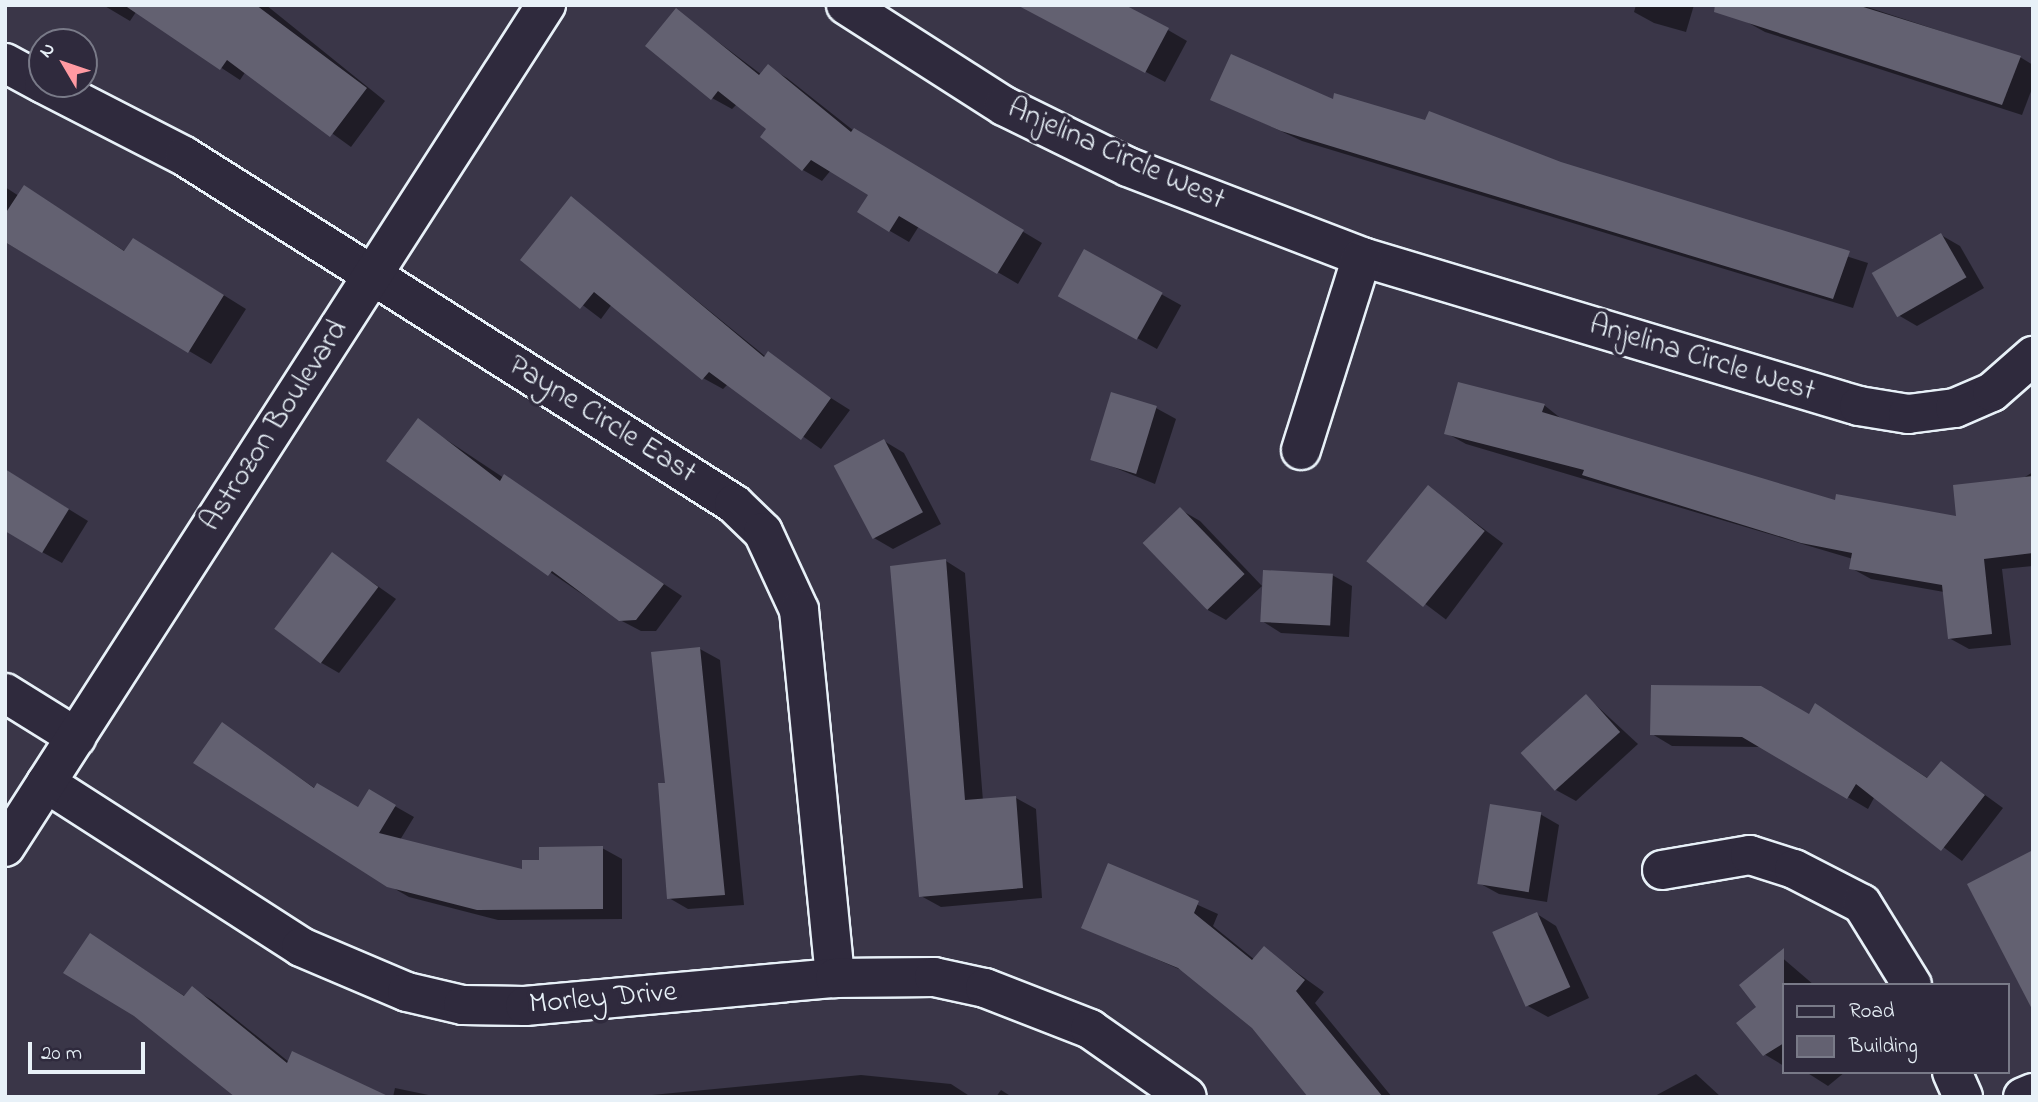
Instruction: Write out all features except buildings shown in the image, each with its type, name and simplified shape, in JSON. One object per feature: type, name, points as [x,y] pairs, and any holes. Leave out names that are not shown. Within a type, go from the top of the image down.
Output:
[{"type":"street","name":"Astrozon Boulevard","points":[[5,847],[546,5]]},
{"type":"street","name":"Anjelina Circle West","points":[[846,5],[1063,137],[1362,257],[1859,406],[1908,414],[1955,408],[1992,391],[2033,356]]},
{"type":"street","name":"Payne Circle East","points":[[5,63],[28,76]]},
{"type":"street","name":"Payne Circle East","points":[[73,98],[140,130],[373,274],[734,504],[763,532],[799,610],[835,978]]},
{"type":"street","points":[[1301,450],[1362,257]]},
{"type":"street","points":[[5,693],[76,737]]},
{"type":"street","name":"Morley Drive","points":[[46,783],[301,947],[407,992],[463,1005],[525,1006],[835,978],[934,977],[985,988],[1090,1029],[1187,1097]]},
{"type":"street","points":[[1662,870],[1750,855],[1806,874],[1862,904],[1911,983]]},
{"type":"street","points":[[1953,1074],[1963,1097]]},
{"type":"street","points":[[2023,1097],[2033,1093]]}]
